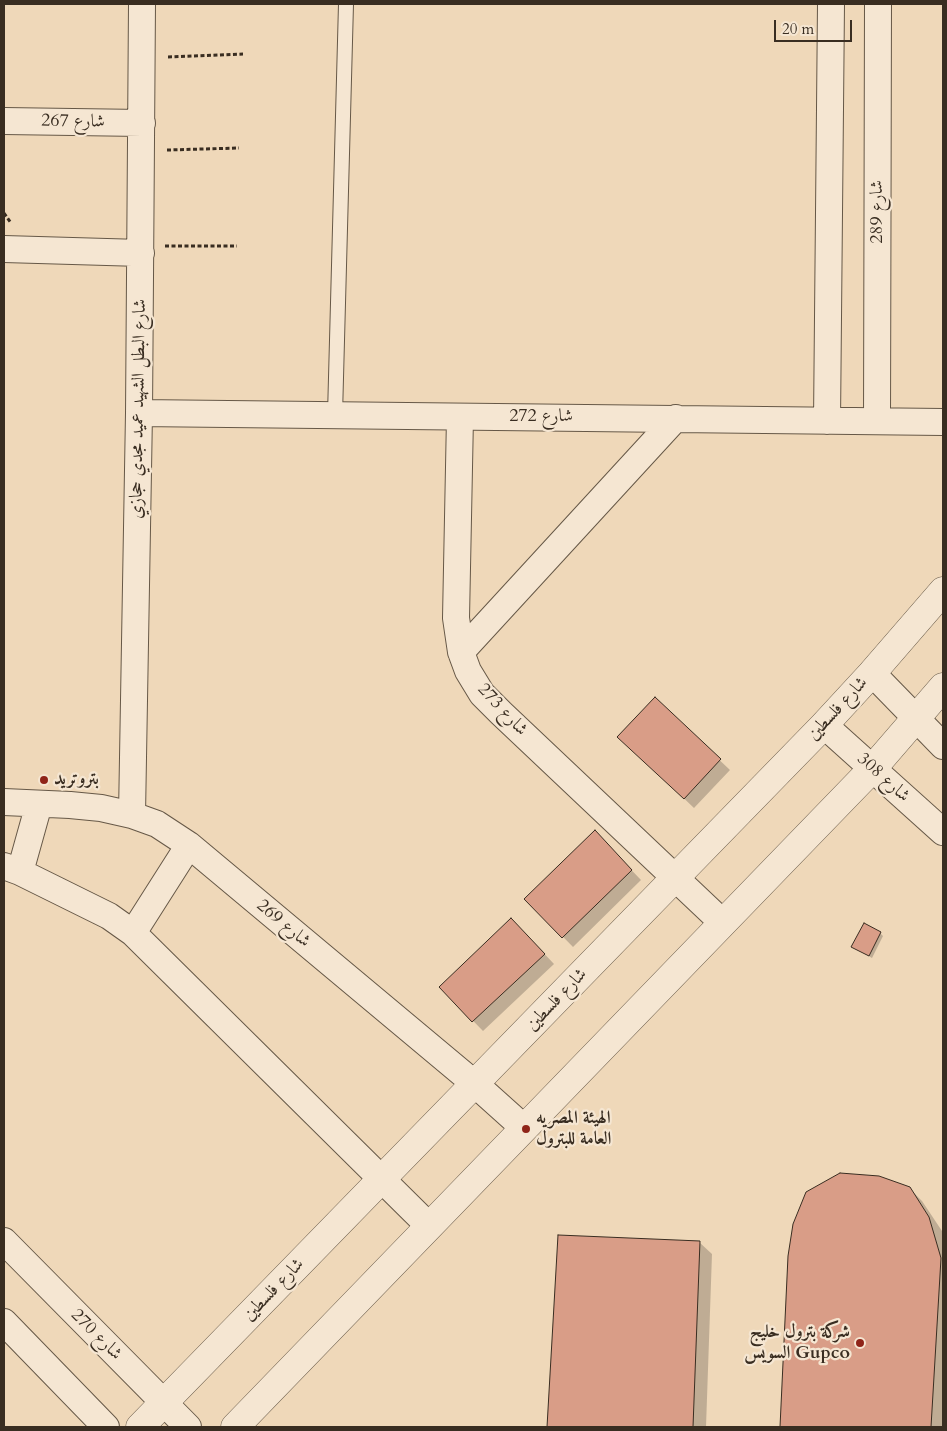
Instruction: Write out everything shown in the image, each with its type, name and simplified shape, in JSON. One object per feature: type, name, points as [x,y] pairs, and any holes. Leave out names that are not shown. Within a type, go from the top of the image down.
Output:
[{"type":"street","name":"شارع البطل الشهيد عميد مجدي حجازي","points":[[132,814],[139,413],[142,4]]},
{"type":"street","points":[[826,421],[831,4]]},
{"type":"street","name":"شارع 289","points":[[877,421],[878,4]]},
{"type":"street","name":"شارع 267","points":[[4,121],[142,123]]},
{"type":"street","points":[[4,249],[140,249]]},
{"type":"street","name":"شارع 272","points":[[139,413],[943,422]]},
{"type":"street","name":"شارع 273","points":[[460,417],[456,618],[461,652],[468,671],[482,694],[722,923]]},
{"type":"street","points":[[461,652],[676,418]]},
{"type":"street","name":"شارع فلسطين","points":[[140,1427],[824,724],[872,673],[943,591]]},
{"type":"street","points":[[872,673],[943,746]]},
{"type":"street","points":[[234,1427],[872,768],[943,687]]},
{"type":"street","name":"شارع 308","points":[[824,724],[943,832]]},
{"type":"street","name":"شارع 269","points":[[4,802],[101,808],[132,814],[157,824],[189,845],[475,1084],[524,1128]]},
{"type":"street","points":[[39,804],[12,869],[109,916],[132,933],[429,1226]]},
{"type":"street","points":[[132,933],[189,845]]},
{"type":"street","name":"شارع 270","points":[[4,1241],[188,1427]]},
{"type":"street","points":[[4,1322],[106,1427]]},
{"type":"lane","points":[[335,415],[346,4]]},
{"type":"path","points":[[142,58],[243,54]]},
{"type":"path","points":[[142,150],[239,148]]},
{"type":"path","points":[[140,249],[237,246]]},
{"type":"building","points":[[655,697],[721,759],[684,799],[617,737]]},
{"type":"building","points":[[595,830],[632,870],[562,938],[524,899]]},
{"type":"building","points":[[511,918],[545,954],[472,1022],[439,987]]},
{"type":"building","points":[[864,923],[881,932],[869,956],[851,947]]},
{"type":"building","name":"شركة بترول خليج السويس Gupco","points":[[840,1173],[879,1176],[910,1187],[929,1217],[941,1258],[931,1427],[780,1427],[788,1256],[793,1224],[806,1192]]},
{"type":"building","name":"شركة بترول خليج السويس Gupco","points":[[558,1235],[700,1241],[693,1427],[547,1427]]},
{"type":"place","name":"بتروتريد","points":[[44,780]]},
{"type":"place","name":"الهيئة المصريه العامة للبترول","points":[[526,1129]]},
{"type":"place","name":"شركة بترول خليج السويس Gupco","points":[[860,1343]]}]
